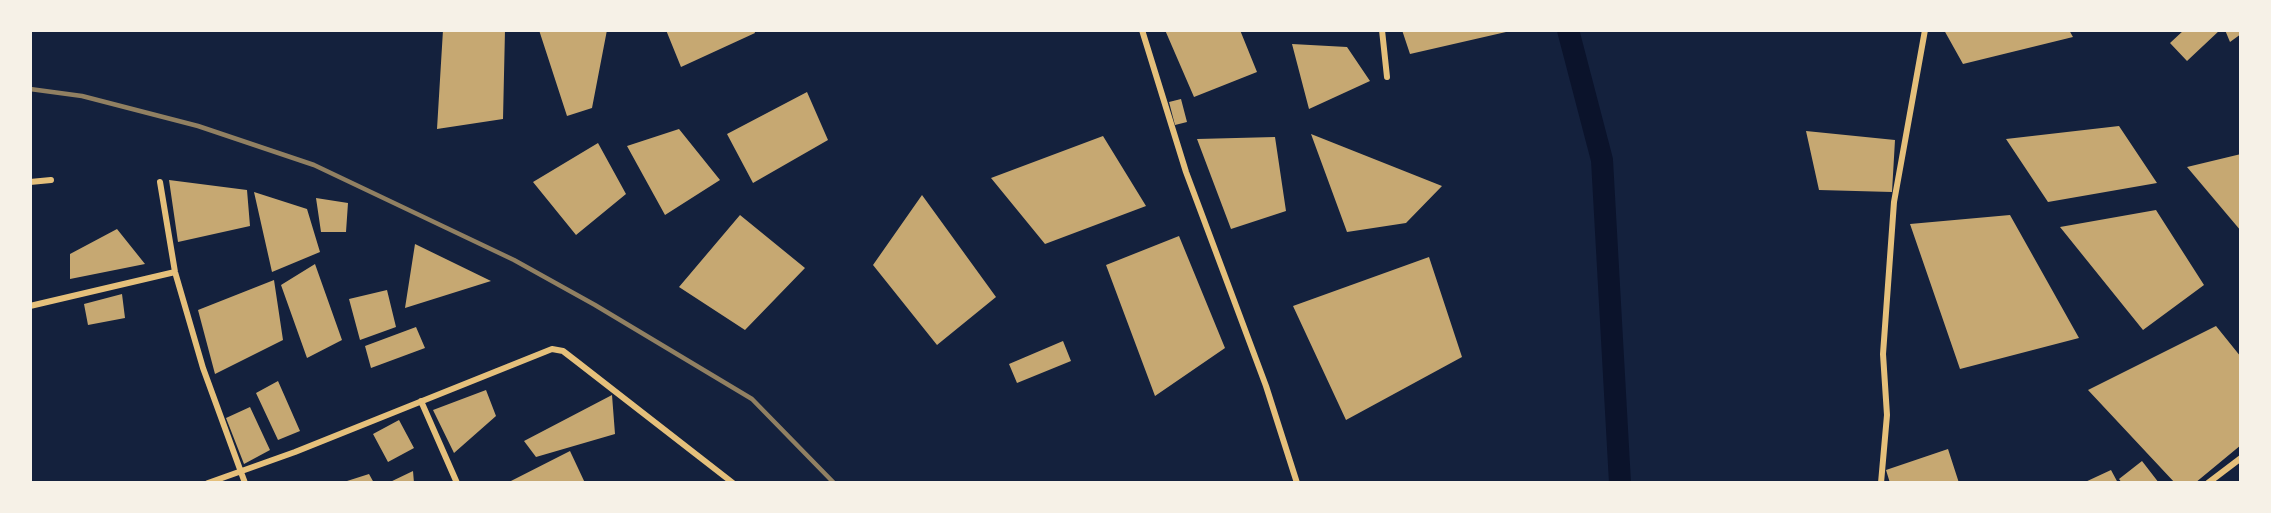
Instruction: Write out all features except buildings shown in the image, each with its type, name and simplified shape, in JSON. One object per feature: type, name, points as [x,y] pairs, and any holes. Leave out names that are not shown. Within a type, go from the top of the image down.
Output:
[{"type":"street","points":[[1142,30],[1186,172],[1266,386],[1297,483]]},
{"type":"street","points":[[1382,30],[1387,78]]},
{"type":"street","points":[[1881,483],[1887,415],[1884,354],[1894,202],[1924,30]]},
{"type":"street","points":[[30,182],[51,180]]},
{"type":"street","points":[[160,182],[175,272],[202,368],[245,483]]},
{"type":"street","points":[[30,306],[175,272]]},
{"type":"street","points":[[208,483],[295,453],[552,348],[563,351],[732,483]]},
{"type":"street","points":[[421,401],[457,483]]},
{"type":"street","points":[[2208,483],[2241,458]]},
{"type":"waterway","points":[[1568,30],[1602,160],[1620,483]]},
{"type":"railway","points":[[30,89],[82,96],[198,126],[314,165],[514,260],[595,305],[752,399],[834,483]]}]
